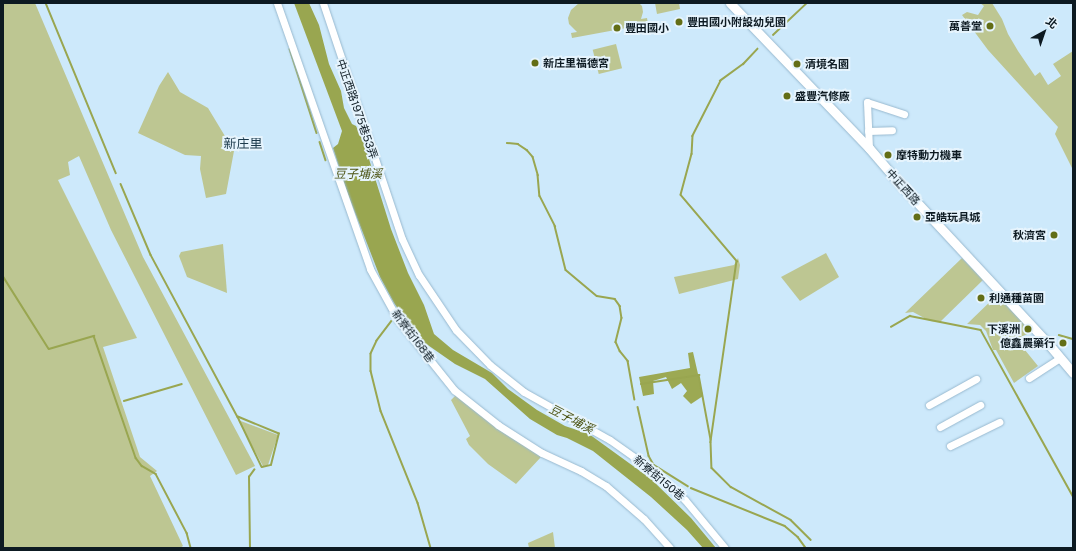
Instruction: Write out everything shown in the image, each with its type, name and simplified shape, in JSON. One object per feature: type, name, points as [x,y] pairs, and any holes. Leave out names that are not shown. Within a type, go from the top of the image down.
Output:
[{"type":"main road","name":"中正西路","points":[[730,3],[869,148],[899,183],[1073,373]]},
{"type":"street","name":"新寮街168巷","points":[[277,3],[370,269],[398,320],[454,390],[498,425],[542,454],[581,471],[606,486],[644,519],[670,548]]},
{"type":"street","name":"中正西路1975巷53弄","points":[[323,3],[398,228],[425,285],[456,330],[490,365],[524,392],[580,423]]},
{"type":"street","points":[[869,148],[868,102],[904,114]]},
{"type":"street","points":[[868,131],[892,130]]},
{"type":"street","points":[[1029,378],[1060,358]]},
{"type":"street","points":[[928,405],[976,380]]},
{"type":"street","points":[[940,427],[980,405]]},
{"type":"street","points":[[950,446],[999,422]]},
{"type":"street","name":"新寮街150巷","points":[[580,423],[610,440],[651,468],[685,500],[725,548]]},
{"type":"shaded area","points":[[3,3],[35,3],[143,257],[255,466],[236,475],[111,230],[79,156],[68,162],[70,175],[58,180],[137,338],[103,347],[140,457],[157,471],[150,476],[183,546],[180,548],[3,548]]},
{"type":"shaded area","points":[[579,3],[639,3],[642,6],[643,12],[641,19],[647,18],[648,24],[572,38],[571,33],[577,32],[569,24],[568,18],[571,10]]},
{"type":"shaded area","points":[[655,3],[679,3],[680,9],[657,14]]},
{"type":"shaded area","points":[[980,3],[992,3],[1018,51],[1035,76],[1040,72],[1048,85],[1061,76],[1053,64],[1073,51],[1073,170],[1055,134],[1058,127],[988,50],[962,15],[967,12],[978,15],[984,6]]},
{"type":"shaded area","points":[[616,44],[622,68],[599,74],[593,50]]},
{"type":"shaded area","points":[[168,72],[180,92],[208,108],[234,151],[226,194],[206,198],[200,169],[201,156],[185,155],[138,133],[159,86]]},
{"type":"shaded area","points":[[223,244],[227,293],[187,277],[179,256],[181,252]]},
{"type":"shaded area","points":[[826,253],[839,277],[800,301],[781,277]]},
{"type":"shaded area","points":[[738,258],[740,265],[738,279],[679,294],[674,277],[734,265]]},
{"type":"shaded area","points":[[962,258],[983,280],[940,322],[930,321],[913,312],[905,313]]},
{"type":"shaded area","points":[[997,295],[1032,332],[1016,339],[1038,366],[1014,383],[996,350],[993,350],[986,331],[980,325],[967,324]]},
{"type":"shaded area","points":[[693,352],[703,396],[691,404],[683,396],[687,391],[681,383],[672,389],[666,377],[653,381],[654,394],[643,396],[639,377],[690,368],[688,353]]},
{"type":"shaded area","points":[[456,395],[493,424],[541,457],[516,484],[488,464],[469,445],[466,439],[470,436],[451,400]]},
{"type":"shaded area","points":[[238,420],[278,435],[268,465],[263,466]]},
{"type":"shaded area","points":[[553,532],[555,548],[529,548],[528,543]]},
{"type":"water","name":"豆子埔溪","points":[[294,3],[309,3],[319,25],[329,64],[341,91],[344,108],[352,124],[356,126],[364,143],[391,229],[408,273],[424,305],[434,334],[453,350],[492,373],[508,389],[537,410],[565,426],[589,434],[651,479],[691,518],[716,548],[703,548],[687,530],[651,497],[593,451],[567,438],[557,435],[530,419],[485,379],[455,364],[422,341],[411,328],[394,303],[380,277],[347,192],[333,148],[338,144],[342,131]]},
{"type":"waterway","points":[[46,3],[116,173]]},
{"type":"waterway","points":[[773,35],[807,3]]},
{"type":"waterway","points":[[290,49],[317,133]]},
{"type":"waterway","points":[[758,49],[744,64],[721,81],[693,136],[692,154],[681,195],[737,261],[711,442],[712,468],[731,487],[791,520],[811,540]]},
{"type":"waterway","points":[[320,142],[326,160]]},
{"type":"waterway","points":[[507,143],[518,144],[527,150],[533,157],[538,175],[540,196],[555,226],[566,270],[597,296],[615,299],[620,306],[622,318],[616,342],[620,351],[628,361],[635,399]]},
{"type":"waterway","points":[[121,184],[151,255],[238,417],[262,467],[271,465],[279,434],[238,417]]},
{"type":"waterway","points":[[3,276],[49,349],[94,336],[136,458],[142,466],[156,474],[187,533],[191,548]]},
{"type":"waterway","points":[[891,327],[910,316],[981,330],[1073,496]]},
{"type":"waterway","points":[[392,321],[377,341],[371,354],[371,371],[381,411],[418,503],[431,548]]},
{"type":"waterway","points":[[1059,335],[1073,339]]},
{"type":"waterway","points":[[641,384],[699,375],[711,440]]},
{"type":"waterway","points":[[124,401],[182,384]]},
{"type":"waterway","points":[[638,407],[649,456],[654,465],[688,486]]},
{"type":"waterway","points":[[250,548],[249,477],[254,470]]},
{"type":"waterway","points":[[691,488],[785,526],[798,537],[806,548]]},
{"type":"place","name":"豐田國小附設幼兒園","points":[[679,22]]},
{"type":"place","name":"萬善堂","points":[[990,26]]},
{"type":"place","name":"豐田國小","points":[[617,28]]},
{"type":"place","name":"新庄里福德宮","points":[[535,63]]},
{"type":"place","name":"清境名園","points":[[797,64]]},
{"type":"place","name":"盛豐汽修廠","points":[[787,96]]},
{"type":"place","name":"摩特動力機車","points":[[888,155]]},
{"type":"place","name":"亞皓玩具城","points":[[917,217]]},
{"type":"place","name":"秋濟宮","points":[[1054,235]]},
{"type":"place","name":"利通種苗園","points":[[981,298]]},
{"type":"place","name":"下溪洲","points":[[1028,329]]},
{"type":"place","name":"億鑫農藥行","points":[[1063,343]]},
{"type":"district","name":"新庄里","points":[[243,144]]}]
